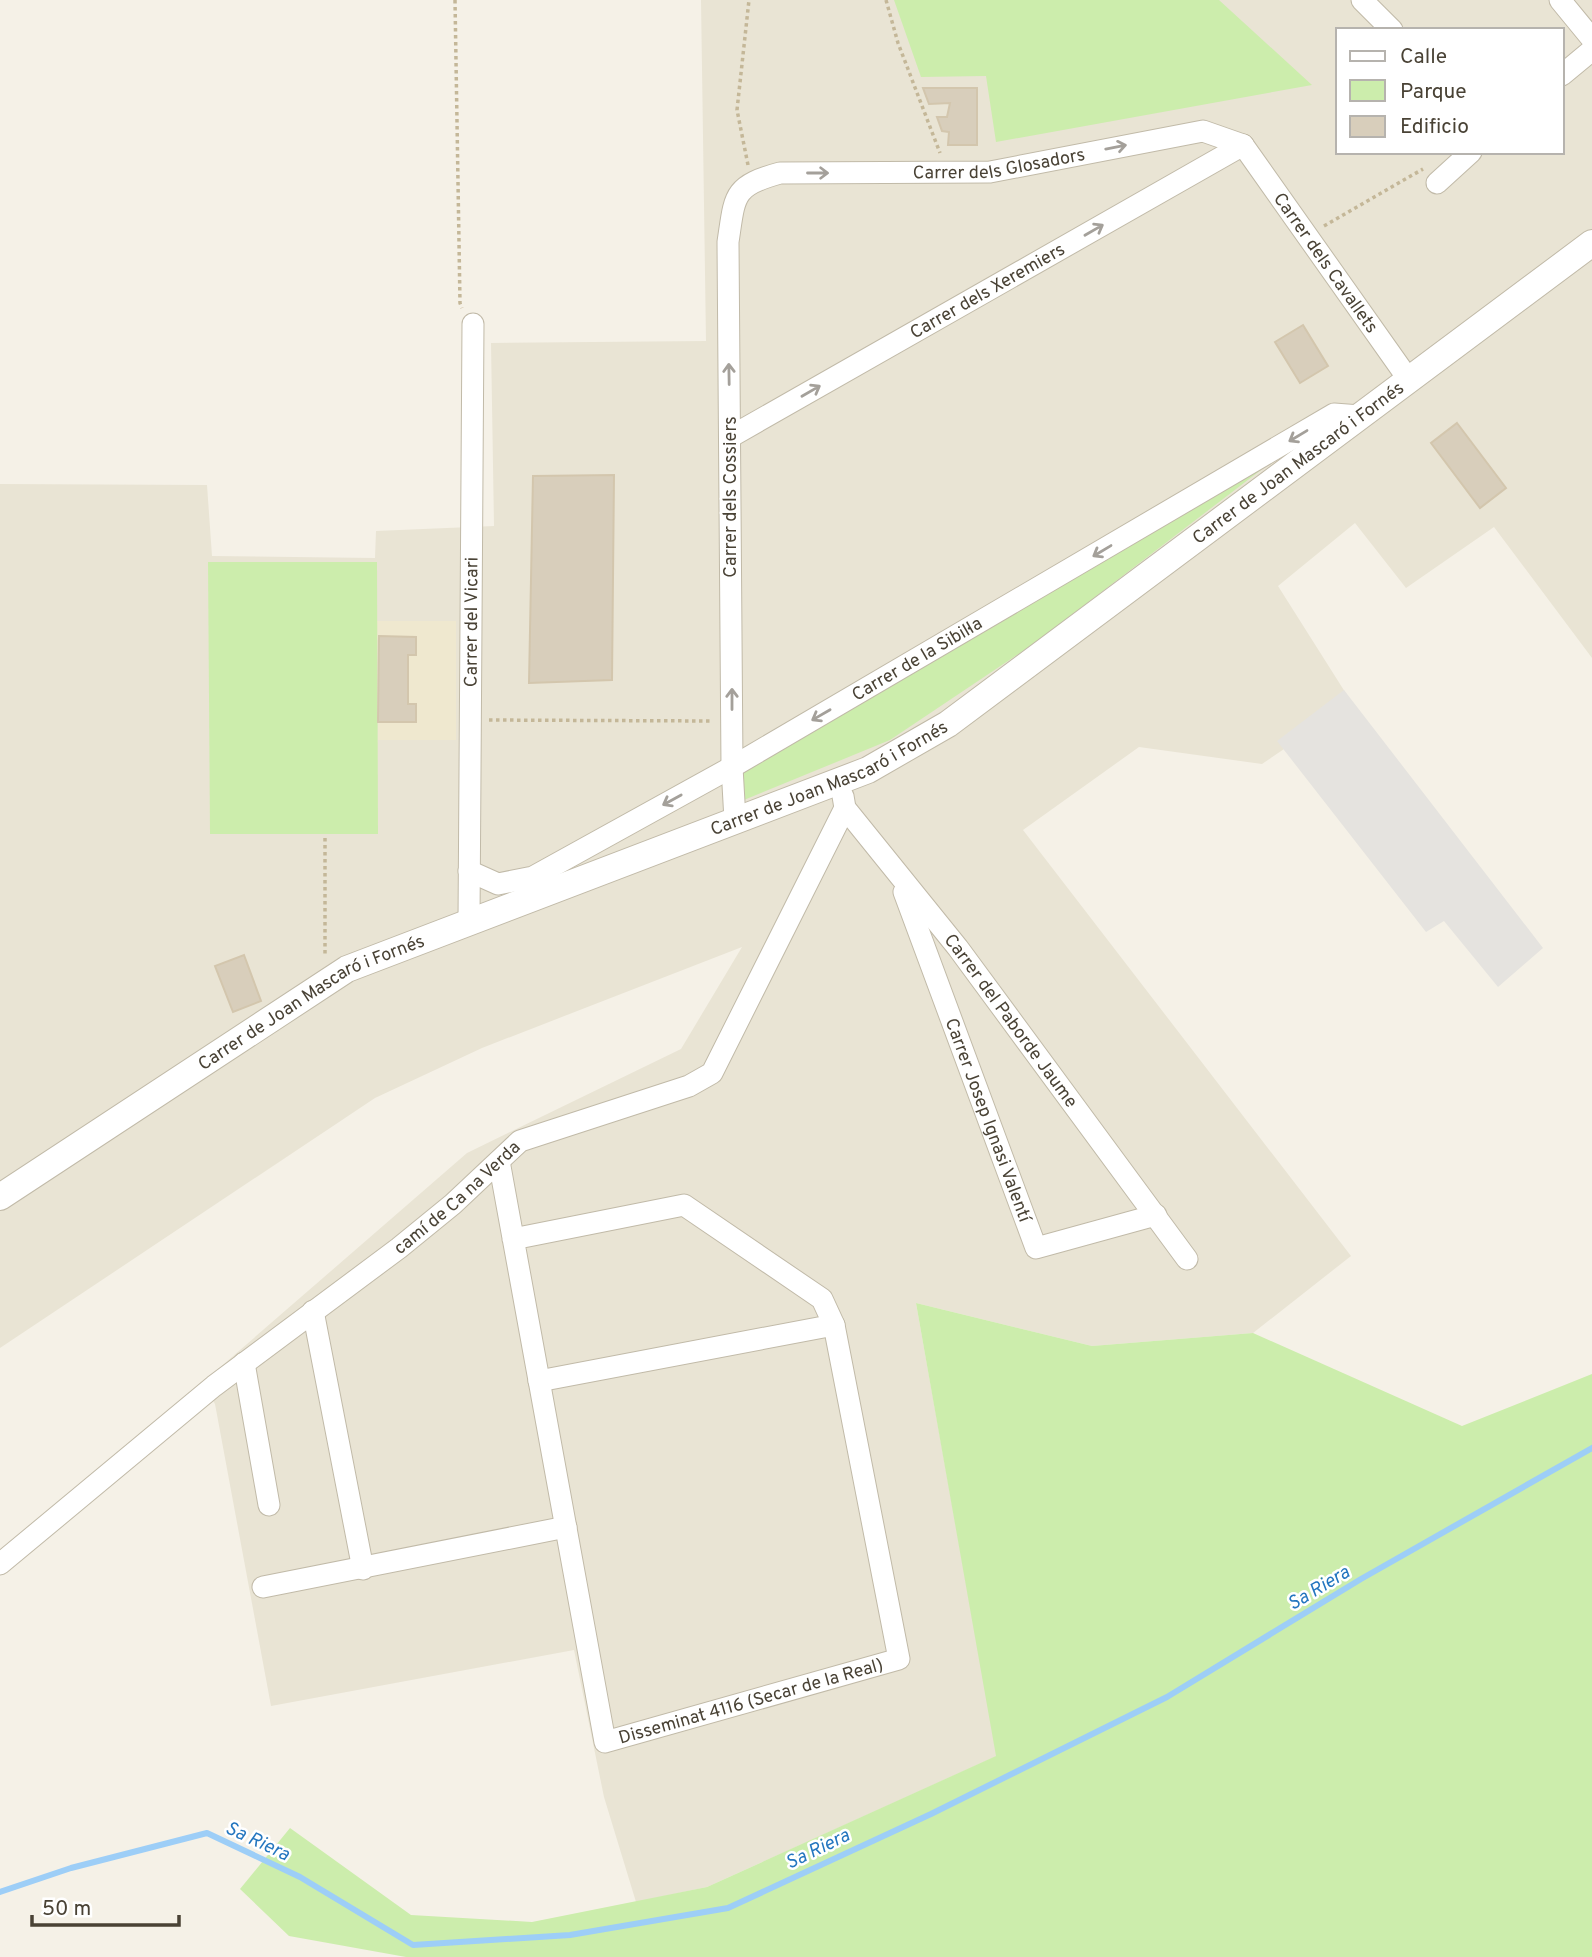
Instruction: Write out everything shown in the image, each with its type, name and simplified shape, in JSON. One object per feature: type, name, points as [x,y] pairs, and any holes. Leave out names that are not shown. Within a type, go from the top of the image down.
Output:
[{"type":"street","points":[[1362,0],[1390,28]]},
{"type":"street","points":[[1560,0],[1592,39]]},
{"type":"street","points":[[1564,73],[1592,50]]},
{"type":"street","name":"Carrer dels Glosadors","points":[[751,181],[780,173],[990,172],[1203,131],[1243,145]]},
{"type":"street","name":"Carrer dels Cavallets","points":[[1243,145],[1409,380]]},
{"type":"street","name":"Carrer dels Xeremiers","points":[[730,437],[1243,145]]},
{"type":"street","points":[[1437,183],[1469,154]]},
{"type":"street","name":"Carrer dels Cossiers","points":[[735,820],[732,767],[728,242],[735,198],[751,181]]},
{"type":"street","name":"Carrer de Joan Mascaró i Fornés","points":[[0,1197],[347,969],[868,770],[948,724],[1592,243]]},
{"type":"street","name":"Carrer del Vicari","points":[[469,921],[472,324]]},
{"type":"street","name":"Carrer de la Sibil·la","points":[[469,871],[498,884],[533,877],[732,767],[1334,414],[1360,416]]},
{"type":"street","name":"Carrer del Paborde Jaume","points":[[840,780],[845,808],[966,959],[1187,1259]]},
{"type":"street","name":"camí de Ca na Verda","points":[[0,1564],[244,1363],[399,1248],[453,1204],[520,1141],[690,1086],[712,1073],[845,808]]},
{"type":"street","name":"Carrer Josep Ignasi Valentí","points":[[898,877],[1036,1248],[1156,1215]]},
{"type":"street","name":"Disseminat 4116 (Secar de la Real)","points":[[499,1161],[513,1239],[605,1742],[899,1659],[834,1325],[822,1299],[684,1205],[513,1239]]},
{"type":"street","points":[[313,1311],[363,1569]]},
{"type":"street","points":[[539,1381],[834,1325]]},
{"type":"street","points":[[244,1363],[269,1505]]},
{"type":"street","points":[[263,1587],[566,1528]]},
{"type":"path","points":[[455,0],[460,303],[472,324]]},
{"type":"path","points":[[749,0],[737,110],[751,181]]},
{"type":"path","points":[[886,0],[898,43],[947,172]]},
{"type":"path","points":[[1307,236],[1422,168],[1437,183]]},
{"type":"path","points":[[470,720],[732,722]]},
{"type":"path","points":[[325,838],[325,984]]},
{"type":"shaded area","points":[[701,0],[1592,0],[1592,658],[1494,527],[1406,588],[1355,523],[1278,586],[1352,703],[1262,764],[1139,747],[1023,830],[1351,1256],[1253,1333],[1092,1346],[916,1303],[997,1756],[707,1887],[636,1902],[604,1797],[574,1650],[271,1706],[215,1404],[202,1383],[467,1153],[681,1049],[742,947],[482,1048],[375,1098],[0,1348],[0,484],[207,485],[212,556],[375,558],[376,531],[494,526],[491,343],[706,341]]},
{"type":"shaded area","points":[[377,621],[456,621],[456,740],[378,740]]},
{"type":"shaded area","points":[[1344,690],[1543,948],[1498,987],[1444,921],[1426,932],[1277,741]]},
{"type":"green space","points":[[894,0],[1219,0],[1312,85],[996,142],[986,76],[921,77]]},
{"type":"green space","points":[[1287,450],[1035,643],[890,740],[739,802],[739,769]]},
{"type":"green space","points":[[208,562],[377,562],[378,834],[210,834]]},
{"type":"green space","points":[[916,1303],[1092,1346],[1253,1333],[1462,1426],[1592,1374],[1592,1957],[406,1957],[289,1936],[240,1889],[290,1828],[411,1915],[532,1922],[707,1887],[996,1756]]},
{"type":"building","points":[[923,88],[977,88],[977,145],[948,145],[949,132],[942,131],[937,117],[947,117],[950,103],[929,104]]},
{"type":"building","points":[[1303,325],[1328,366],[1300,383],[1275,342]]},
{"type":"building","points":[[1457,423],[1506,488],[1480,508],[1431,443]]},
{"type":"building","points":[[614,475],[612,680],[529,683],[533,476]]},
{"type":"building","points":[[379,636],[416,637],[416,655],[408,655],[408,704],[416,704],[416,722],[378,722]]},
{"type":"building","points":[[244,955],[261,1001],[233,1012],[215,966]]},
{"type":"waterway","name":"Sa Riera","points":[[0,1892],[71,1868],[207,1833],[300,1877],[413,1945],[570,1935],[728,1908],[931,1814],[1167,1697],[1361,1579],[1592,1448]]}]
